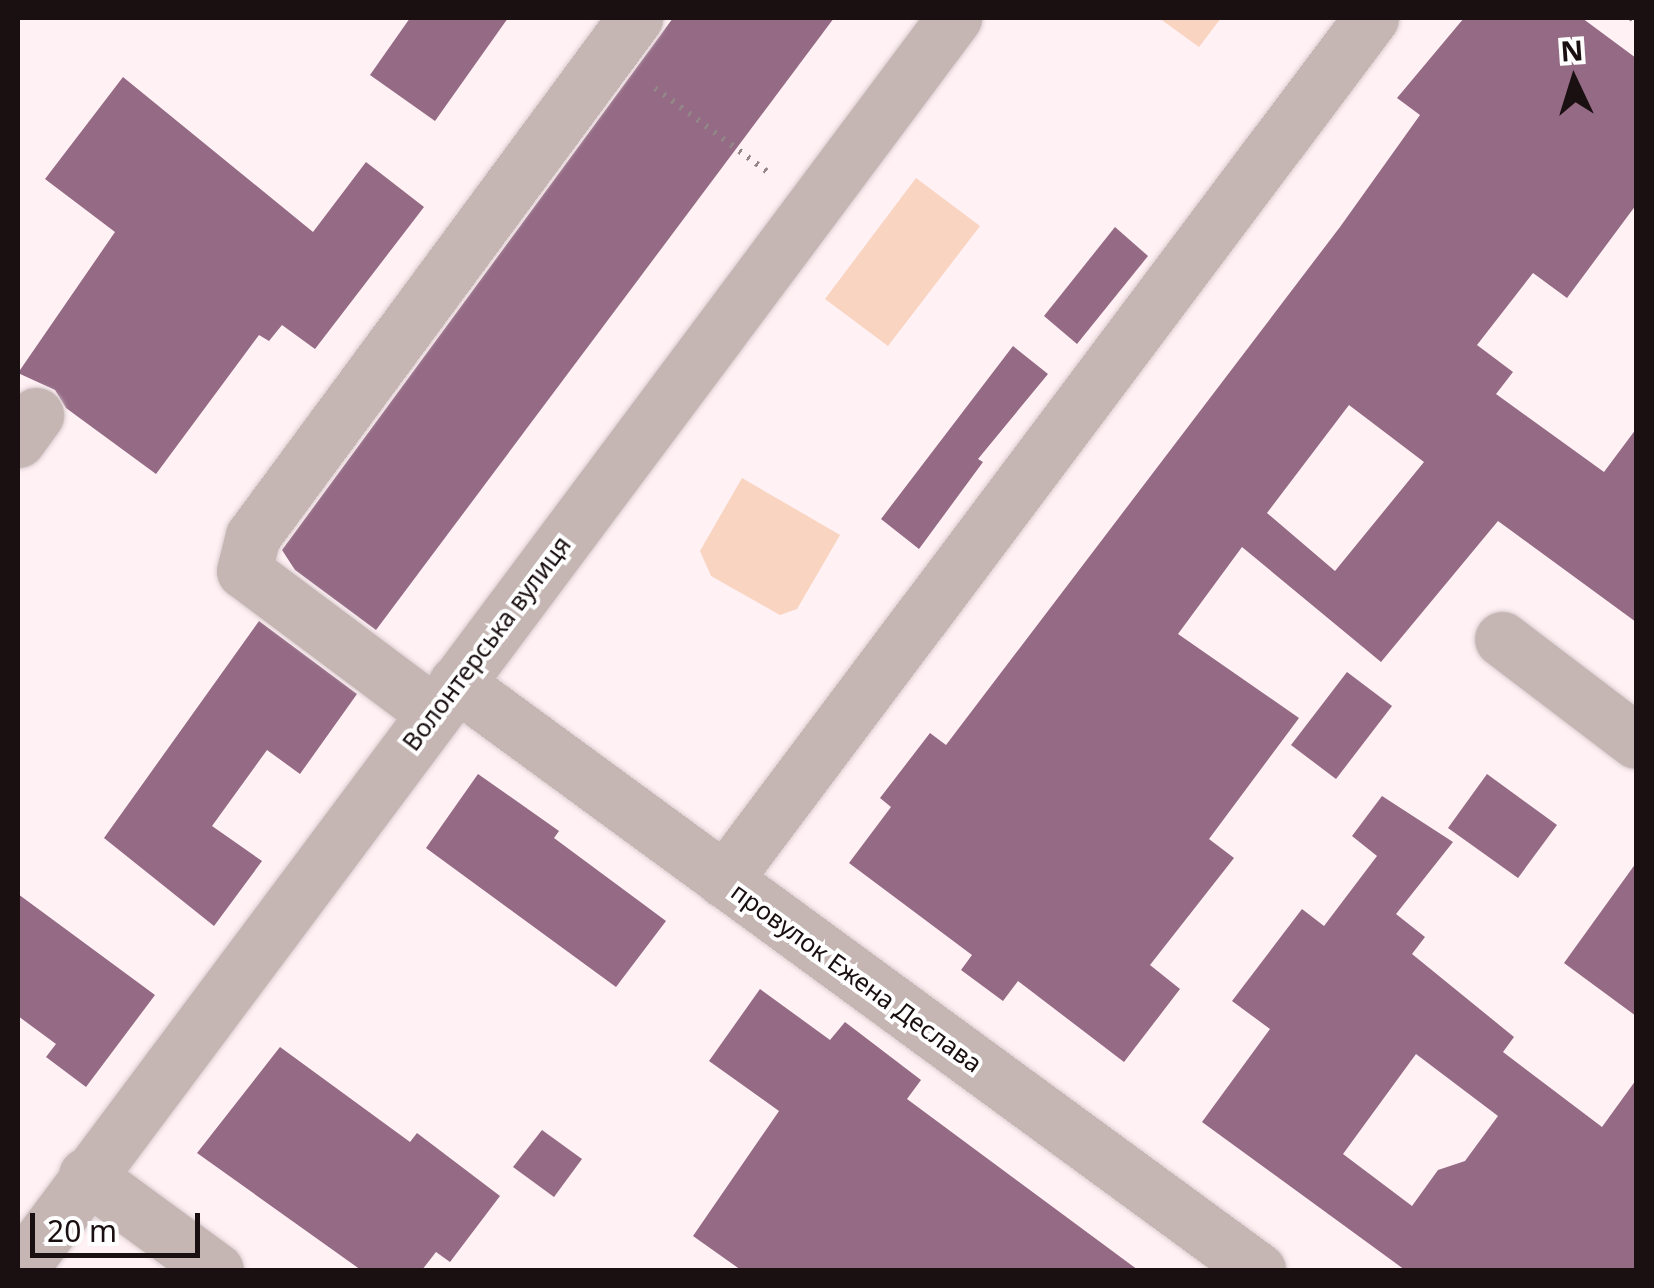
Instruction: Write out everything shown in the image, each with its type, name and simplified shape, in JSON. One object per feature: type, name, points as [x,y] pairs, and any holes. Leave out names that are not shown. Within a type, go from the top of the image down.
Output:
[{"type":"street","name":"Волонтерська вулиця","points":[[20,1270],[86,1175],[954,18]]},
{"type":"street","points":[[724,880],[1371,18]]},
{"type":"street","name":"провулок Ежена Деслава","points":[[622,36],[253,536],[244,572],[724,880],[1258,1270]]},
{"type":"street","points":[[1502,639],[1636,740]]},
{"type":"street","points":[[86,1175],[216,1270]]},
{"type":"path","points":[[622,36],[780,182],[818,199]]},
{"type":"shaded area","points":[[1159,18],[1221,18],[1199,47]]},
{"type":"shaded area","points":[[916,178],[980,226],[888,346],[825,299]]},
{"type":"shaded area","points":[[742,478],[840,535],[797,609],[780,615],[711,576],[700,551]]},
{"type":"building","points":[[410,18],[508,18],[435,121],[370,75]]},
{"type":"building","points":[[673,18],[834,18],[376,630],[295,570],[282,550]]},
{"type":"building","points":[[1464,18],[1582,18],[1636,58],[1636,205],[1567,298],[1533,273],[1477,345],[1513,372],[1496,394],[1604,472],[1636,429],[1636,622],[1498,521],[1381,662],[1242,547],[1178,634],[1299,718],[1209,839],[1234,858],[1150,965],[1180,989],[1124,1062],[1018,981],[1003,1001],[961,970],[972,955],[849,863],[891,807],[880,798],[930,733],[946,745],[1340,227],[1420,115],[1397,98]],"holes":[[[1349,405],[1424,462],[1335,571],[1267,513]]]},
{"type":"building","points":[[123,77],[313,232],[366,162],[424,207],[315,349],[282,325],[269,341],[259,335],[156,474],[66,408],[55,390],[18,373],[115,232],[45,179]]},
{"type":"building","points":[[1115,227],[1148,256],[1077,344],[1044,316]]},
{"type":"building","points":[[1013,346],[1048,374],[978,459],[983,462],[919,549],[881,519]]},
{"type":"building","points":[[259,621],[357,694],[300,774],[267,750],[212,826],[262,861],[214,926],[104,838]]},
{"type":"building","points":[[1347,672],[1392,706],[1336,779],[1291,745]]},
{"type":"building","points":[[478,774],[559,831],[554,838],[666,921],[616,987],[426,848]]},
{"type":"building","points":[[1487,774],[1557,825],[1518,878],[1448,828]]},
{"type":"building","points":[[1382,796],[1453,842],[1396,914],[1425,937],[1412,954],[1514,1037],[1503,1052],[1602,1127],[1636,1080],[1636,1270],[1405,1270],[1202,1122],[1270,1029],[1232,1001],[1302,909],[1324,926],[1377,856],[1352,836]],"holes":[[[1416,1054],[1498,1116],[1465,1161],[1438,1170],[1412,1206],[1343,1154]]]},
{"type":"building","points":[[1636,863],[1636,1016],[1564,963]]},
{"type":"building","points":[[18,894],[155,995],[86,1087],[46,1057],[56,1044],[18,1016]]},
{"type":"building","points":[[760,989],[830,1040],[845,1022],[921,1080],[907,1099],[1138,1270],[741,1270],[693,1236],[779,1111],[709,1061]]},
{"type":"building","points":[[280,1047],[410,1142],[417,1133],[500,1196],[450,1262],[436,1252],[422,1270],[361,1270],[197,1153]]},
{"type":"building","points":[[542,1130],[582,1159],[554,1197],[513,1167]]}]
